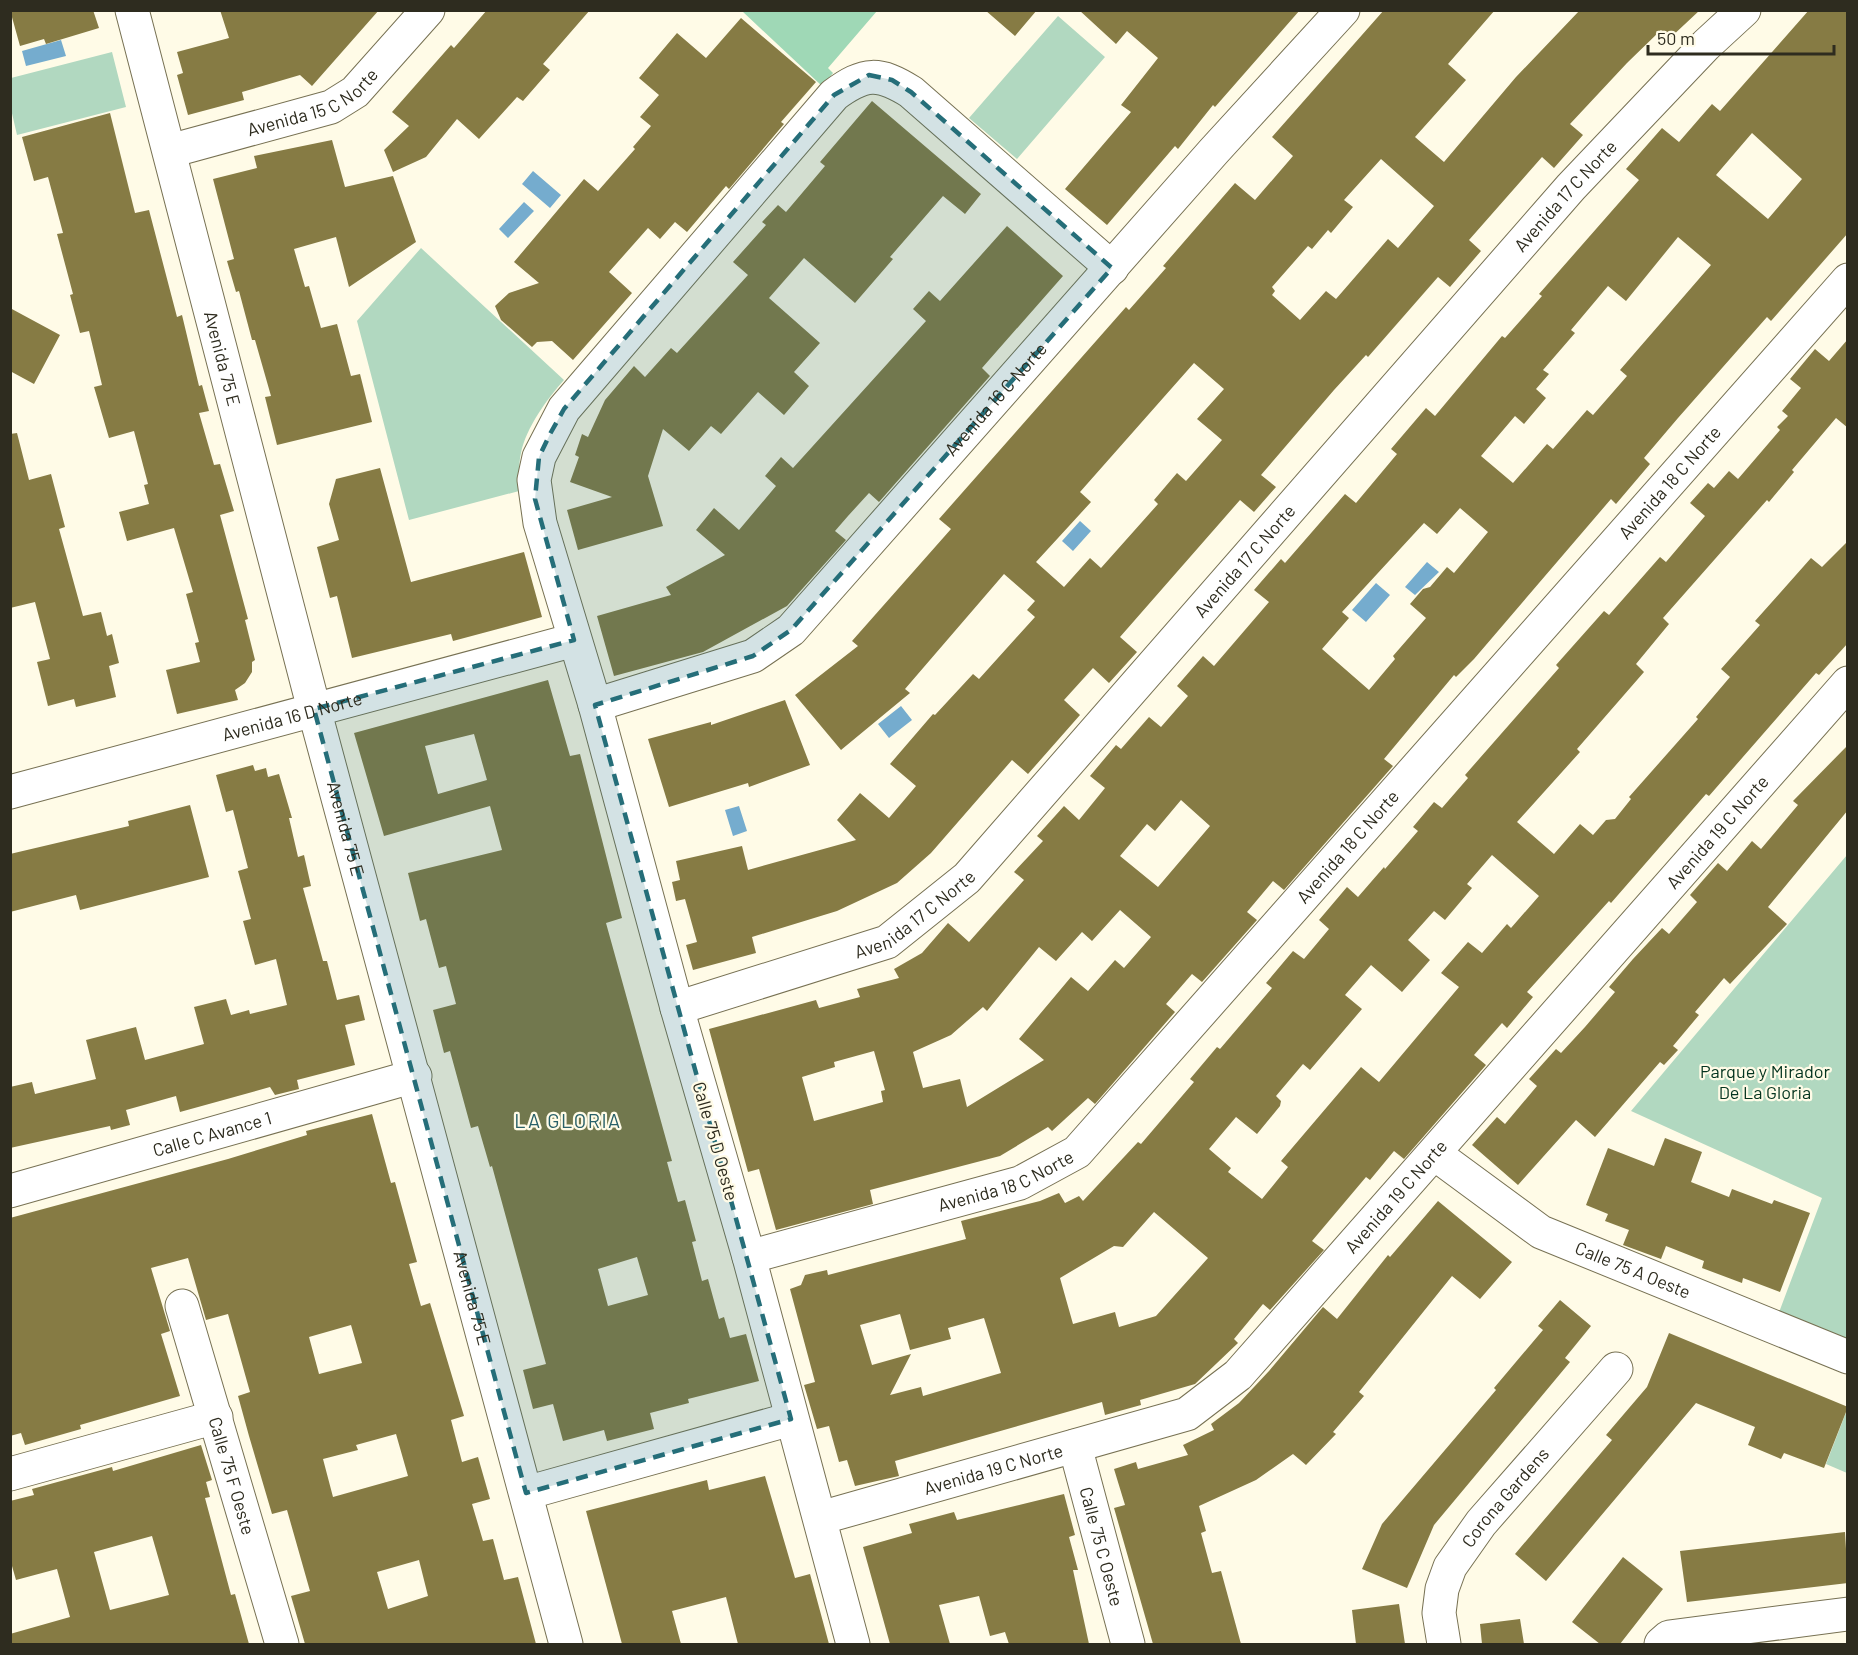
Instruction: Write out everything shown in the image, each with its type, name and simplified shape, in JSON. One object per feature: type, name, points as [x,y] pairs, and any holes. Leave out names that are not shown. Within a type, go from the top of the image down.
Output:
[{"type":"street","name":"Avenida 75 E","points":[[132,10],[314,709],[415,1076],[566,1644]]},
{"type":"street","name":"Avenida 15 C Norte","points":[[170,151],[331,107],[355,92],[428,10]]},
{"type":"street","name":"Avenida 17 C Norte","points":[[677,1008],[887,942],[967,878],[1570,187],[1706,45],[1744,10]]},
{"type":"street","name":"Avenida 16 C Norte","points":[[595,705],[753,656],[791,630],[1336,13]]},
{"type":"street","name":"Calle 75 D Oeste","points":[[853,1644],[749,1257],[535,499],[534,480],[539,457],[564,409],[834,95],[851,83],[869,75],[892,80],[911,92],[1112,267]]},
{"type":"street","name":"Avenida 18 C Norte","points":[[749,1257],[1020,1183],[1077,1152],[1848,280]]},
{"type":"street","name":"Avenida 16 D Norte","points":[[10,792],[574,640]]},
{"type":"street","name":"Avenida 19 C Norte","points":[[820,1518],[1187,1414],[1238,1375],[1848,683]]},
{"type":"street","name":"Calle C Avance 1","points":[[10,1191],[415,1076]]},
{"type":"street","name":"Calle 75 A Oeste","points":[[1435,1154],[1541,1232],[1848,1357]]},
{"type":"street","name":"Calle 75 F Oeste","points":[[182,1306],[282,1644]]},
{"type":"street","name":"Corona Gardens","points":[[1444,1644],[1439,1613],[1443,1589],[1450,1568],[1480,1523],[1616,1369]]},
{"type":"street","points":[[10,1474],[216,1417]]},
{"type":"street","points":[[526,1493],[791,1419]]},
{"type":"street","name":"Calle 75 C Oeste","points":[[1075,1446],[1128,1644]]},
{"type":"street","points":[[1661,1644],[1670,1637],[1848,1614]]},
{"type":"highlighted area","points":[[869,75],[892,80],[911,92],[1112,268],[791,630],[753,656],[595,705],[791,1419],[526,1493],[314,709],[574,640],[535,499],[539,457],[550,434],[564,409],[834,95]]},
{"type":"green space","points":[[742,11],[877,11],[828,68],[833,73],[822,86]]},
{"type":"green space","points":[[1058,16],[1105,57],[1017,159],[969,118]]},
{"type":"green space","points":[[112,52],[126,107],[17,135],[11,109],[11,78]]},
{"type":"green space","points":[[421,248],[564,380],[544,405],[527,434],[520,458],[519,491],[409,520],[357,321]]},
{"type":"green space","name":"Parque y Mirador De La Gloria","points":[[1847,855],[1847,1343],[1778,1315],[1822,1198],[1631,1111]]},
{"type":"green space","points":[[1847,1410],[1848,1473],[1826,1464]]},
{"type":"water","points":[[61,40],[66,56],[26,66],[22,51]]},
{"type":"water","points":[[533,171],[561,195],[550,208],[522,184]]},
{"type":"water","points":[[524,202],[534,211],[508,238],[499,229]]},
{"type":"water","points":[[1080,521],[1091,531],[1073,551],[1062,541]]},
{"type":"water","points":[[1427,562],[1439,572],[1415,595],[1405,587]]},
{"type":"water","points":[[1376,583],[1390,595],[1366,622],[1352,610]]},
{"type":"water","points":[[901,706],[912,720],[889,738],[878,724]]},
{"type":"water","points":[[739,806],[747,831],[733,836],[725,810]]},
{"type":"building","points":[[10,10],[93,10],[99,28],[46,44],[44,39],[20,46]]},
{"type":"building","points":[[220,10],[379,10],[312,86],[300,75],[242,92],[244,100],[188,115],[177,75],[183,73],[177,52],[229,38]]},
{"type":"building","points":[[487,10],[590,10],[543,64],[550,70],[523,101],[517,97],[479,139],[457,119],[426,157],[393,172],[384,150],[409,126],[392,112],[451,45],[454,48]]},
{"type":"building","points":[[985,10],[1037,10],[1015,36]]},
{"type":"building","points":[[1079,10],[1300,10],[1215,107],[1213,105],[1178,149],[1175,146],[1107,225],[1065,189],[1131,112],[1121,105],[1158,58],[1127,31],[1116,44]]},
{"type":"building","points":[[1384,10],[1495,10],[1448,64],[1466,80],[1415,137],[1444,162],[1516,77],[1580,10],[1700,10],[1669,39],[1661,30],[1627,63],[1570,124],[1583,135],[1554,168],[1542,157],[1469,240],[1481,251],[1450,287],[1438,277],[1368,357],[1366,355],[1334,390],[1261,475],[1276,487],[1254,512],[1240,500],[1120,637],[1137,652],[1109,683],[1093,668],[1064,700],[1080,715],[1028,774],[1012,760],[931,853],[897,883],[837,911],[752,937],[756,953],[693,970],[686,945],[697,942],[685,899],[676,901],[672,882],[680,880],[676,861],[742,846],[748,870],[856,840],[837,820],[860,793],[889,818],[916,786],[890,764],[933,714],[935,715],[973,674],[979,679],[1035,617],[1027,610],[1035,601],[1004,574],[905,689],[910,693],[841,750],[795,695],[858,646],[852,641],[951,529],[939,519],[1126,307],[1129,310],[1166,268],[1163,266],[1235,183],[1255,200],[1293,156],[1272,137]],"holes":[[[1381,159],[1434,206],[1398,248],[1388,239],[1336,299],[1326,291],[1300,320],[1272,295],[1275,291],[1272,287],[1308,246],[1312,249],[1328,230],[1331,233],[1353,207],[1344,200]],[[1194,363],[1224,389],[1197,419],[1222,440],[1186,481],[1177,473],[1154,500],[1158,504],[1101,568],[1090,558],[1064,587],[1036,562],[1091,502],[1080,492]]]},
{"type":"building","points":[[1809,10],[1848,10],[1848,233],[1771,321],[1767,317],[1678,418],[1644,458],[1650,464],[1616,504],[1611,499],[1474,659],[1456,677],[1454,675],[1384,759],[1393,766],[1284,890],[1273,881],[1247,912],[1257,920],[1202,982],[1192,974],[1166,1004],[1175,1012],[1095,1104],[1088,1098],[1052,1131],[1048,1127],[1000,1156],[870,1190],[873,1204],[776,1230],[759,1169],[748,1172],[709,1029],[816,1000],[819,1008],[860,997],[857,989],[899,978],[894,969],[922,953],[948,923],[969,942],[1024,880],[1014,872],[1043,841],[1037,836],[1064,806],[1079,820],[1105,788],[1090,776],[1116,745],[1121,749],[1149,717],[1161,727],[1188,696],[1177,686],[1203,656],[1214,666],[1269,602],[1254,590],[1281,559],[1285,563],[1345,494],[1356,503],[1397,454],[1391,449],[1426,408],[1435,416],[1502,336],[1505,338],[1542,296],[1539,294],[1639,180],[1626,169],[1662,128],[1679,142],[1712,104],[1720,111]],"holes":[[[1752,133],[1802,179],[1768,219],[1716,175]],[[1678,237],[1711,265],[1620,370],[1627,376],[1593,415],[1587,410],[1553,449],[1547,444],[1513,483],[1481,456],[1515,416],[1524,424],[1546,398],[1536,389],[1549,374],[1543,370],[1575,333],[1571,330],[1608,286],[1626,301]],[[1460,508],[1488,532],[1454,573],[1447,567],[1430,587],[1423,589],[1410,604],[1426,618],[1393,656],[1395,659],[1369,690],[1322,649],[1349,618],[1342,612],[1424,523],[1437,534]],[[1181,800],[1210,826],[1158,887],[1120,856],[1147,824],[1155,831]],[[1120,910],[1151,937],[1124,968],[1115,960],[1088,991],[1071,977],[1019,1039],[1044,1060],[967,1107],[960,1079],[923,1088],[913,1052],[951,1035],[983,1007],[987,1011],[1039,947],[1056,961],[1082,932],[1092,941]],[[874,1051],[885,1090],[881,1091],[883,1102],[814,1121],[802,1077],[835,1067],[834,1062]]]},
{"type":"building","points":[[741,18],[816,82],[781,122],[784,124],[729,189],[726,186],[687,232],[675,222],[660,239],[648,228],[609,272],[632,293],[573,360],[552,341],[537,342],[532,347],[501,320],[495,306],[509,293],[539,283],[514,262],[584,179],[598,191],[635,149],[633,147],[651,126],[640,117],[659,95],[639,78],[677,33],[706,58]]},
{"type":"building","points":[[872,101],[981,194],[965,214],[943,196],[890,257],[893,259],[855,303],[804,258],[769,298],[820,343],[794,372],[809,386],[784,415],[758,392],[721,434],[711,426],[689,451],[663,429],[648,476],[663,526],[578,550],[567,510],[612,497],[570,482],[579,457],[575,455],[582,434],[588,437],[605,400],[634,366],[645,377],[671,348],[677,353],[748,275],[733,262],[766,225],[762,222],[778,205],[786,212],[825,166],[820,162]]},
{"type":"building","points":[[110,113],[135,213],[149,210],[177,317],[182,315],[199,386],[202,385],[209,411],[199,413],[214,465],[220,464],[234,511],[220,515],[248,619],[245,620],[255,660],[252,662],[252,672],[245,683],[235,690],[238,700],[177,714],[166,670],[200,662],[195,643],[199,642],[186,594],[193,592],[174,528],[127,541],[119,512],[149,504],[144,485],[148,484],[134,431],[109,438],[94,387],[102,385],[89,331],[80,333],[70,295],[73,294],[57,234],[63,233],[48,177],[34,181],[22,137]]},
{"type":"building","points":[[332,140],[345,187],[393,176],[416,242],[349,287],[336,237],[294,249],[305,287],[309,286],[321,328],[337,324],[351,376],[360,374],[372,422],[277,445],[265,397],[271,396],[255,340],[252,340],[239,291],[236,292],[227,261],[234,259],[213,179],[257,168],[254,156]]},
{"type":"building","points":[[1007,226],[1063,276],[982,368],[990,376],[879,502],[869,493],[848,516],[835,531],[846,540],[787,606],[703,652],[614,676],[597,616],[671,595],[666,587],[725,555],[696,530],[714,508],[739,530],[776,486],[765,476],[781,457],[793,468],[926,321],[913,309],[929,291],[940,301]]},
{"type":"building","points":[[10,308],[60,335],[34,384],[10,371]]},
{"type":"building","points":[[1848,339],[1848,428],[1836,418],[1792,470],[1794,472],[1769,502],[1767,500],[1663,618],[1669,624],[1636,664],[1644,672],[1577,749],[1580,752],[1517,822],[1554,854],[1580,824],[1593,835],[1606,820],[1615,819],[1631,799],[1629,797],[1698,719],[1696,717],[1730,677],[1721,669],[1760,625],[1755,621],[1811,558],[1822,567],[1848,541],[1848,643],[1819,675],[1816,673],[1709,796],[1706,794],[1611,903],[1609,901],[1527,992],[1533,997],[1507,1028],[1502,1023],[1474,1055],[1486,1065],[1404,1159],[1394,1151],[1370,1180],[1366,1177],[1312,1241],[1324,1250],[1270,1310],[1263,1304],[1234,1339],[1238,1343],[1195,1384],[1140,1400],[1141,1405],[1105,1415],[1102,1402],[895,1461],[899,1476],[855,1486],[847,1460],[839,1462],[829,1426],[817,1429],[804,1385],[815,1382],[790,1289],[801,1285],[805,1275],[827,1270],[828,1275],[966,1239],[961,1221],[1040,1201],[1059,1193],[1065,1203],[1079,1196],[1083,1201],[1138,1142],[1141,1144],[1194,1082],[1190,1079],[1217,1047],[1220,1049],[1272,988],[1266,983],[1293,951],[1304,959],[1329,929],[1319,920],[1347,887],[1358,897],[1418,831],[1413,827],[1434,802],[1442,808],[1468,778],[1465,775],[1559,668],[1556,665],[1604,611],[1609,615],[1660,557],[1666,562],[1705,516],[1690,503],[1708,483],[1714,488],[1729,471],[1738,479],[1780,430],[1777,427],[1788,416],[1782,411],[1801,388],[1790,379],[1815,349],[1829,361]],"holes":[[[1492,855],[1539,896],[1511,928],[1507,924],[1482,953],[1468,942],[1441,973],[1459,987],[1379,1082],[1361,1067],[1281,1161],[1288,1167],[1262,1199],[1228,1172],[1231,1168],[1209,1149],[1236,1117],[1257,1134],[1280,1106],[1281,1101],[1276,1096],[1303,1064],[1310,1070],[1362,1009],[1345,995],[1371,965],[1402,992],[1430,960],[1408,940],[1434,911],[1445,920],[1472,888],[1467,884]],[[1154,1212],[1208,1258],[1156,1316],[1119,1327],[1115,1312],[1073,1324],[1060,1278],[1114,1246],[1123,1247]],[[900,1314],[910,1350],[951,1339],[948,1328],[984,1318],[1001,1373],[923,1396],[921,1387],[890,1395],[911,1354],[872,1365],[860,1325]]]},
{"type":"building","points":[[17,433],[29,480],[51,474],[65,527],[59,529],[83,616],[101,612],[107,636],[112,634],[119,663],[109,666],[116,697],[76,707],[74,699],[48,706],[37,662],[50,659],[35,602],[10,608],[10,434]]},
{"type":"building","points":[[380,468],[411,582],[524,552],[542,617],[453,641],[451,634],[352,658],[337,596],[330,598],[317,547],[339,540],[329,504],[336,479]]},
{"type":"building","points":[[548,680],[570,756],[580,754],[622,918],[606,923],[672,1161],[667,1162],[678,1202],[685,1200],[696,1241],[692,1242],[702,1281],[708,1279],[719,1319],[724,1317],[730,1338],[746,1334],[759,1381],[688,1399],[689,1403],[650,1413],[654,1429],[607,1441],[604,1430],[563,1441],[553,1404],[533,1409],[523,1370],[546,1364],[492,1166],[490,1167],[478,1126],[471,1128],[450,1051],[444,1053],[433,1010],[456,1004],[446,966],[439,968],[426,919],[420,921],[408,873],[502,850],[490,806],[384,836],[354,733]],"holes":[[[474,734],[487,780],[438,794],[425,746]],[[637,1257],[648,1295],[608,1306],[598,1269]]]},
{"type":"building","points":[[785,700],[810,765],[749,787],[748,783],[669,807],[648,739],[711,722],[711,725]]},
{"type":"building","points":[[1848,745],[1848,810],[1768,907],[1787,924],[1730,984],[1724,978],[1695,1012],[1699,1015],[1673,1046],[1678,1050],[1664,1065],[1660,1062],[1595,1137],[1576,1120],[1518,1185],[1472,1145],[1497,1117],[1505,1124],[1537,1086],[1529,1079],[1556,1049],[1561,1053],[1585,1027],[1615,992],[1609,987],[1662,928],[1669,934],[1697,902],[1690,895],[1718,863],[1727,871],[1752,841],[1761,849],[1798,805],[1793,801]]},
{"type":"building","points":[[253,765],[255,771],[266,768],[268,777],[279,774],[292,818],[289,818],[298,857],[304,855],[311,886],[303,888],[323,961],[327,961],[337,1000],[359,995],[365,1020],[345,1025],[355,1065],[297,1080],[299,1089],[275,1095],[270,1087],[180,1112],[176,1096],[126,1110],[130,1125],[111,1130],[110,1126],[10,1148],[10,1087],[32,1082],[35,1094],[96,1079],[86,1040],[136,1027],[145,1060],[204,1044],[194,1007],[226,999],[231,1015],[249,1010],[250,1014],[287,1005],[276,959],[255,965],[243,921],[251,919],[238,871],[248,868],[233,810],[226,812],[216,775]]},
{"type":"building","points":[[190,805],[209,877],[80,910],[76,895],[10,912],[10,854],[129,826],[128,821]]},
{"type":"building","points":[[372,1114],[391,1183],[395,1182],[417,1262],[409,1264],[421,1306],[430,1303],[464,1416],[451,1420],[462,1462],[478,1457],[490,1499],[472,1504],[483,1541],[493,1539],[504,1580],[518,1577],[536,1644],[305,1644],[291,1596],[310,1591],[287,1510],[272,1514],[238,1396],[250,1392],[228,1314],[206,1320],[188,1258],[151,1268],[170,1331],[161,1334],[180,1396],[80,1425],[81,1429],[25,1445],[21,1433],[10,1436],[10,1218],[228,1159],[307,1135],[306,1131]],"holes":[[[351,1325],[362,1363],[319,1374],[309,1337]],[[396,1434],[408,1476],[333,1497],[323,1459],[358,1450],[356,1445]],[[419,1560],[428,1596],[388,1609],[377,1572]]]},
{"type":"building","points":[[1665,1138],[1702,1152],[1691,1182],[1729,1197],[1732,1189],[1772,1204],[1774,1200],[1810,1213],[1780,1292],[1743,1278],[1742,1283],[1702,1268],[1704,1261],[1666,1246],[1661,1259],[1623,1245],[1629,1230],[1605,1221],[1608,1214],[1586,1205],[1608,1148],[1654,1166]]},
{"type":"building","points":[[1438,1201],[1512,1262],[1480,1299],[1452,1276],[1359,1392],[1364,1396],[1333,1432],[1336,1434],[1306,1465],[1293,1454],[1256,1480],[1199,1506],[1206,1531],[1201,1533],[1212,1573],[1221,1571],[1241,1644],[1153,1644],[1114,1508],[1125,1505],[1114,1469],[1136,1462],[1138,1469],[1188,1455],[1183,1445],[1214,1430],[1211,1424],[1239,1403],[1323,1307],[1337,1319],[1388,1255],[1390,1257]]},
{"type":"building","points":[[1560,1300],[1591,1326],[1565,1358],[1570,1362],[1434,1525],[1407,1588],[1362,1569],[1382,1524],[1496,1390],[1494,1388],[1543,1330],[1538,1326]]},
{"type":"building","points":[[1669,1333],[1848,1407],[1824,1468],[1784,1453],[1781,1459],[1748,1445],[1755,1427],[1696,1403],[1546,1581],[1515,1554],[1612,1440],[1606,1435],[1647,1387]]},
{"type":"building","points":[[201,1445],[212,1480],[206,1482],[210,1497],[205,1498],[231,1595],[235,1594],[249,1644],[10,1644],[10,1634],[70,1617],[57,1569],[16,1580],[10,1559],[10,1501],[34,1495],[32,1489],[112,1467],[113,1471]],"holes":[[[152,1536],[169,1595],[110,1610],[94,1552]]]},
{"type":"building","points":[[765,1476],[795,1578],[810,1574],[829,1644],[738,1644],[726,1597],[672,1611],[681,1644],[622,1644],[586,1511],[707,1480],[709,1490]]},
{"type":"building","points":[[1064,1494],[1075,1535],[1069,1537],[1078,1570],[1073,1570],[1089,1644],[1009,1644],[1005,1632],[990,1636],[979,1596],[939,1605],[950,1644],[890,1644],[863,1547],[912,1533],[909,1524],[954,1512],[957,1520]]},
{"type":"building","points":[[1845,1532],[1848,1583],[1687,1602],[1680,1551]]},
{"type":"building","points":[[1623,1557],[1663,1589],[1620,1644],[1600,1644],[1572,1622]]},
{"type":"building","points":[[1399,1604],[1405,1644],[1356,1644],[1352,1610]]},
{"type":"building","points":[[1520,1619],[1524,1644],[1482,1644],[1480,1624]]},
{"type":"district","name":"LA GLORIA","points":[[568,1120]]}]
